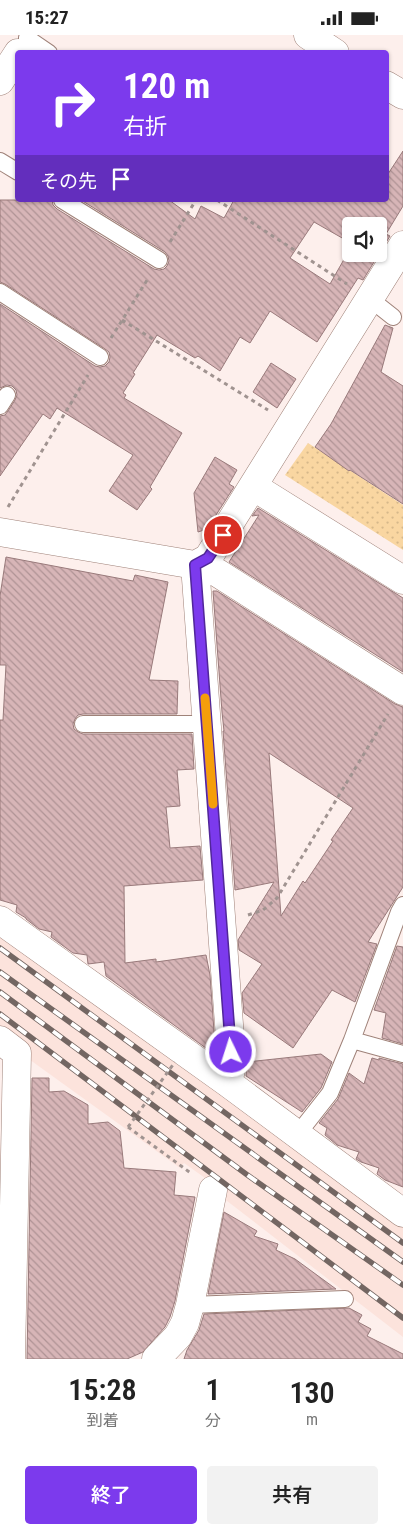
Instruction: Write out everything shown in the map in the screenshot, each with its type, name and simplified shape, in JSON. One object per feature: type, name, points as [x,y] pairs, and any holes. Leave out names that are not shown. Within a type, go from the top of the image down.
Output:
[{"type":"street","points":[[308,35],[330,50]]},
{"type":"street","points":[[0,81],[15,62]]},
{"type":"street","points":[[389,87],[403,95]]},
{"type":"street","points":[[195,565],[208,558],[403,245]]},
{"type":"street","points":[[254,487],[403,580]]},
{"type":"street","points":[[0,532],[33,529],[213,570],[403,691]]},
{"type":"street","points":[[195,565],[232,1065],[228,1083]]},
{"type":"street","points":[[0,920],[228,1083],[403,1213]]},
{"type":"street","points":[[0,1040],[17,1053],[10,1359]]},
{"type":"street","points":[[156,1359],[178,1336],[185,1323],[213,1189]]},
{"type":"lane","points":[[0,161],[15,170]]},
{"type":"lane","points":[[65,202],[159,260]]},
{"type":"lane","points":[[0,292],[100,357]]},
{"type":"lane","points":[[369,298],[393,317]]},
{"type":"lane","points":[[83,724],[207,724]]},
{"type":"lane","points":[[297,1135],[330,1093],[398,933],[399,912],[403,905]]},
{"type":"lane","points":[[352,1040],[403,1054]]},
{"type":"lane","points":[[190,1305],[345,1299]]},
{"type":"path","points":[[220,202],[369,298]]},
{"type":"path","points":[[122,320],[292,425]]},
{"type":"path","points":[[221,925],[263,910],[277,898],[403,691]]},
{"type":"path","points":[[175,1063],[128,1127],[181,1165]]},
{"type":"shaded area","points":[[308,443],[403,505],[403,550],[285,475]]},
{"type":"shaded area","points":[[0,932],[403,1225],[403,1337],[218,1194],[219,1188],[184,1163],[180,1168],[26,1057],[0,1033]]},
{"type":"building","points":[[403,151],[403,206],[387,232],[387,217],[342,217],[342,238],[314,222],[290,258],[330,284],[342,262],[374,262],[363,280],[358,278],[317,342],[270,311],[250,343],[240,337],[220,371],[198,356],[195,358],[157,335],[133,373],[135,374],[123,393],[126,395],[124,398],[182,433],[150,487],[152,489],[137,510],[109,491],[133,455],[57,408],[50,419],[43,414],[0,476],[0,416],[5,415],[17,395],[16,390],[12,386],[7,385],[0,388],[0,304],[95,366],[105,366],[109,362],[110,357],[109,352],[105,349],[0,282],[0,200],[52,202],[57,209],[154,269],[159,270],[164,269],[169,261],[165,252],[84,202],[172,202],[195,219],[201,206],[224,218],[233,202],[389,202],[389,172]]},
{"type":"building","points":[[385,325],[393,328],[381,372],[403,386],[403,504],[349,471],[315,447],[331,424]]},
{"type":"building","points":[[271,363],[296,379],[277,408],[253,392]]},
{"type":"building","points":[[215,457],[237,470],[229,484],[234,487],[207,529],[198,532],[194,493]]},
{"type":"building","points":[[258,508],[403,598],[403,672],[229,562],[259,515],[252,516]]},
{"type":"building","points":[[6,557],[133,581],[135,575],[168,582],[149,680],[178,681],[177,714],[83,714],[78,715],[73,724],[74,729],[83,734],[192,734],[194,769],[177,770],[180,806],[166,807],[170,848],[200,846],[203,880],[124,886],[125,963],[156,959],[156,962],[206,955],[210,975],[215,1045],[210,1051],[106,976],[104,962],[88,964],[87,955],[73,953],[51,937],[52,932],[39,929],[16,912],[17,905],[0,900],[0,720],[3,720],[6,665],[0,665],[0,596]]},
{"type":"building","points":[[213,591],[217,591],[395,704],[403,707],[403,887],[368,942],[377,944],[355,1002],[332,990],[293,1048],[244,1013],[242,993],[262,964],[239,950],[238,940],[274,882],[235,890]],"holes":[[[269,753],[353,808],[331,840],[333,841],[305,883],[303,881],[281,916]]]},
{"type":"building","points":[[397,946],[403,947],[403,1044],[382,1038],[386,1013],[374,1010]]},
{"type":"building","points":[[321,1054],[332,1062],[321,1088],[302,1112],[246,1076],[247,1062]]},
{"type":"building","points":[[372,1058],[403,1064],[403,1187],[385,1180],[377,1174],[379,1168],[356,1159],[359,1152],[337,1145],[325,1135],[327,1128],[319,1123],[338,1099],[349,1073],[364,1084]]},
{"type":"building","points":[[32,1078],[49,1078],[49,1092],[64,1091],[88,1105],[88,1124],[108,1122],[120,1131],[124,1168],[176,1172],[174,1195],[195,1197],[175,1301],[170,1317],[165,1327],[143,1352],[127,1359],[27,1359]]},
{"type":"building","points":[[224,1212],[257,1231],[254,1236],[278,1244],[276,1250],[295,1259],[336,1289],[208,1294]]},
{"type":"building","points":[[349,1308],[362,1315],[358,1322],[371,1329],[367,1336],[403,1354],[403,1359],[184,1359],[199,1330],[204,1314]]},
{"type":"railway","points":[[0,948],[403,1243]]},
{"type":"railway","points":[[0,972],[403,1262]]},
{"type":"railway","points":[[0,992],[246,1174],[403,1285]]},
{"type":"railway","points":[[0,1014],[403,1318]]},
{"type":"slow traffic","points":[[205,698],[213,804]]},
{"type":"route","points":[[223,535],[208,558],[195,565],[231,1052]]}]
